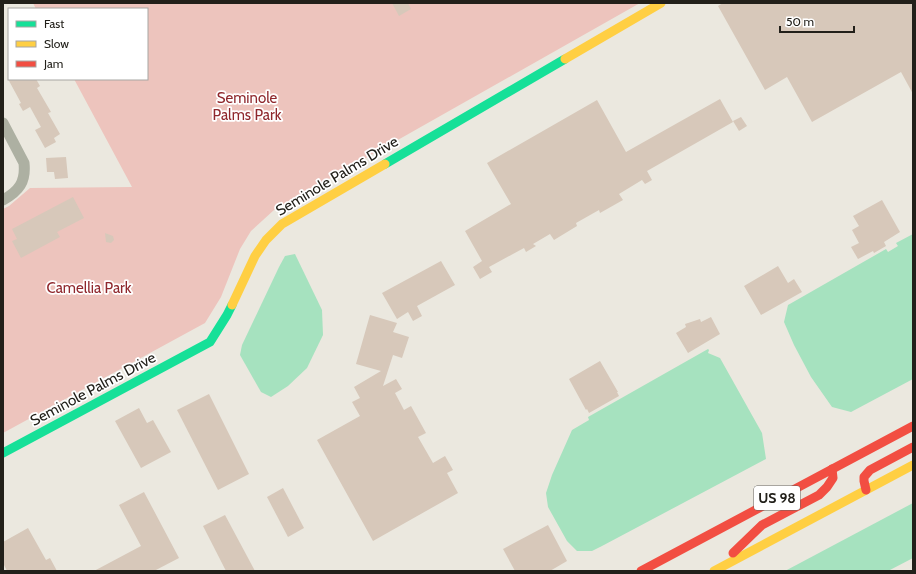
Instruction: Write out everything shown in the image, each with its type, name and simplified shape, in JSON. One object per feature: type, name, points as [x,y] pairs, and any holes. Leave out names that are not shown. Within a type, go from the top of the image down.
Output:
[{"type":"main road","name":"Seminole Palms Drive","points":[[6,451],[210,342],[227,315],[255,256],[266,240],[282,224],[661,3]]},
{"type":"main road","name":"US 98","points":[[641,571],[913,426]]},
{"type":"main road","points":[[866,490],[863,479],[865,474],[913,447]]},
{"type":"main road","name":"US 98","points":[[714,571],[913,465]]},
{"type":"main road","points":[[714,571],[762,526],[819,494],[827,487],[833,478],[832,469]]},
{"type":"street","points":[[3,123],[24,163],[25,170],[22,184],[12,195],[3,200]]},
{"type":"green space","name":"Seminole Palms Park","points":[[33,3],[640,3],[274,210],[251,231],[240,249],[221,297],[205,323],[3,433],[3,209],[9,206],[30,188],[132,187],[75,80],[148,80],[148,8],[36,8]]},
{"type":"shaded area","points":[[913,234],[913,379],[851,412],[832,407],[811,377],[784,322],[788,305],[886,249],[888,252],[898,246],[896,243]]},
{"type":"shaded area","points":[[295,254],[322,310],[323,335],[307,368],[288,386],[271,397],[261,392],[240,355],[242,345],[279,267],[285,256]]},
{"type":"shaded area","points":[[708,349],[708,353],[720,358],[762,433],[766,459],[592,551],[577,551],[567,541],[548,507],[546,493],[552,475],[572,430],[589,420],[588,417]]},
{"type":"shaded area","points":[[913,503],[913,558],[888,571],[785,571]]},
{"type":"building","points":[[392,3],[408,3],[411,9],[399,16]]},
{"type":"building","points":[[723,3],[913,3],[913,94],[901,72],[812,122],[787,77],[765,90],[718,6]]},
{"type":"building","points":[[9,80],[37,80],[40,86],[37,88],[51,112],[48,113],[60,134],[54,138],[56,142],[45,148],[35,130],[41,127],[30,107],[23,111],[19,104],[21,103]]},
{"type":"building","points":[[720,99],[733,122],[647,171],[652,180],[645,184],[642,180],[619,194],[623,200],[600,213],[599,210],[576,223],[577,226],[554,240],[550,234],[533,244],[536,246],[526,252],[524,248],[489,267],[492,272],[480,279],[473,267],[482,261],[465,231],[511,204],[487,163],[597,100],[626,152]]},
{"type":"building","points":[[741,117],[747,126],[739,131],[733,121]]},
{"type":"building","points":[[66,157],[68,178],[55,179],[54,172],[47,172],[46,158]]},
{"type":"building","points":[[73,197],[84,218],[57,232],[60,237],[21,258],[12,241],[17,239],[12,229]]},
{"type":"building","points":[[882,200],[900,232],[884,242],[886,246],[874,253],[873,251],[858,259],[851,247],[859,243],[852,230],[859,226],[853,216]]},
{"type":"building","points":[[105,233],[113,236],[114,240],[111,243],[106,242]]},
{"type":"building","points":[[441,261],[455,285],[417,306],[422,316],[413,321],[408,312],[397,319],[382,293]]},
{"type":"building","points":[[778,266],[788,283],[794,279],[802,292],[761,315],[744,286]]},
{"type":"building","points":[[370,315],[397,323],[393,332],[409,337],[402,358],[393,355],[383,386],[396,379],[402,389],[395,393],[404,410],[411,406],[426,433],[418,437],[433,463],[445,456],[453,470],[447,473],[458,493],[373,541],[317,440],[360,416],[352,402],[360,398],[354,387],[381,371],[356,364]]},
{"type":"building","points":[[711,317],[720,334],[688,353],[676,333],[686,327],[685,324],[700,319],[701,322]]},
{"type":"building","points":[[600,361],[619,396],[589,413],[569,379]]},
{"type":"building","points":[[209,394],[249,474],[218,490],[177,410]]},
{"type":"building","points":[[139,408],[147,423],[153,420],[171,452],[141,468],[115,421]]},
{"type":"building","points":[[283,488],[304,528],[288,537],[267,497]]},
{"type":"building","points":[[144,492],[179,558],[154,571],[94,571],[141,546],[119,505]]},
{"type":"building","points":[[225,515],[255,571],[226,571],[203,526]]},
{"type":"building","points":[[548,525],[567,561],[550,571],[515,571],[503,549]]},
{"type":"building","points":[[28,528],[46,560],[50,558],[57,571],[7,571],[3,563],[3,542]]},
{"type":"traffic: fast","points":[[385,164],[565,59]]},
{"type":"traffic: fast","points":[[3,453],[210,342],[232,305]]},
{"type":"traffic: slow","points":[[565,59],[661,3]]},
{"type":"traffic: slow","points":[[232,305],[255,256],[266,240],[282,224],[385,164]]},
{"type":"traffic: slow","points":[[714,571],[913,465]]},
{"type":"traffic: jam","points":[[641,571],[913,426]]},
{"type":"traffic: jam","points":[[866,490],[864,477],[870,470],[913,447]]},
{"type":"traffic: jam","points":[[733,553],[762,525],[819,495],[833,478],[832,469]]},
{"type":"park label","name":"Camellia Park","points":[[89,288]]}]
